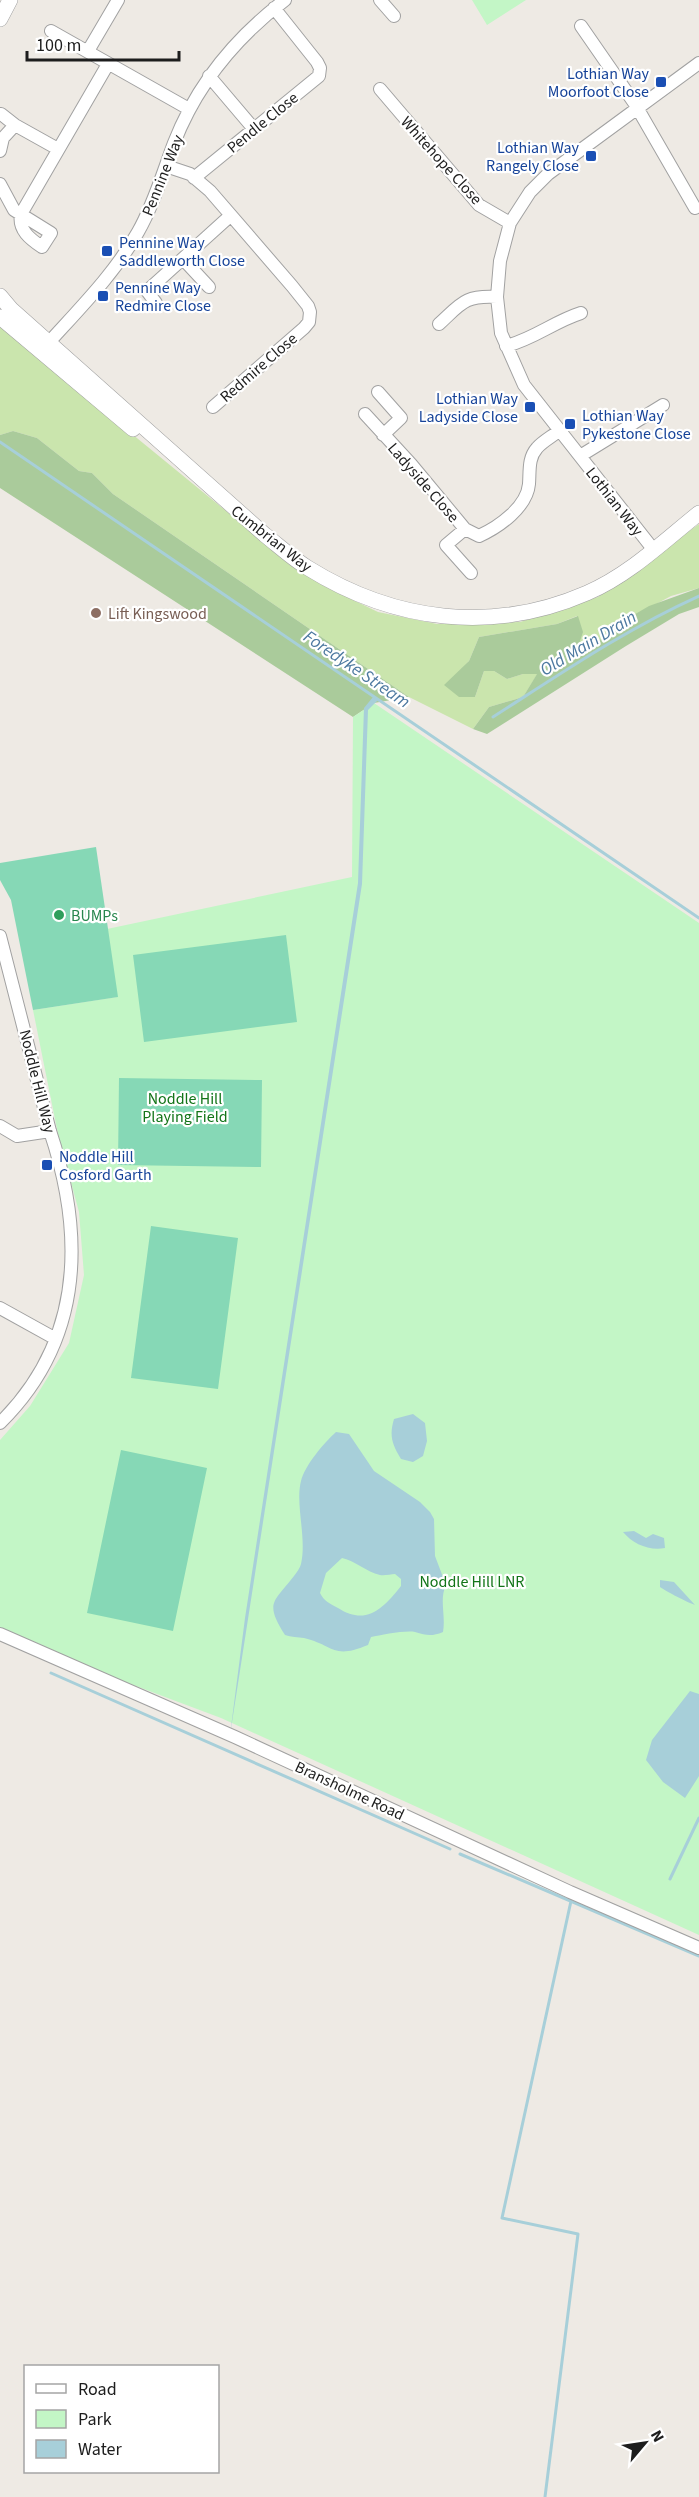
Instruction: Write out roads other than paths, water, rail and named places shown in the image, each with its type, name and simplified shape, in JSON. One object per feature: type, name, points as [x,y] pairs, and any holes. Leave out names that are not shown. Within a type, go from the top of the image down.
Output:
[{"type":"street","points":[[0,19],[10,0]]},
{"type":"street","points":[[88,51],[118,0]]},
{"type":"street","points":[[380,0],[394,16]]},
{"type":"street","name":"Pennine Way","points":[[44,347],[115,267],[139,231],[189,109],[209,76],[232,47],[279,4],[317,62]]},
{"type":"street","points":[[581,26],[637,109],[695,208]]},
{"type":"street","points":[[51,31],[189,109]]},
{"type":"street","name":"Pendle Close","points":[[194,178],[319,76],[320,68],[317,62]]},
{"type":"street","name":"Lothian Way","points":[[653,549],[524,385],[501,333],[497,297],[500,261],[510,223],[530,192],[548,174],[699,63]]},
{"type":"street","points":[[0,184],[14,210],[21,214],[108,64]]},
{"type":"street","points":[[209,76],[254,129]]},
{"type":"street","name":"Whitehope Close","points":[[380,89],[478,205],[510,223]]},
{"type":"street","points":[[1,114],[15,125],[58,149]]},
{"type":"street","points":[[0,152],[3,138],[15,125]]},
{"type":"street","name":"Redmire Close","points":[[166,166],[194,178],[210,191],[308,306],[310,317],[304,328],[213,407]]},
{"type":"street","points":[[156,303],[147,291],[230,216]]},
{"type":"street","points":[[183,259],[209,287]]},
{"type":"street","name":"Cumbrian Way","points":[[0,296],[44,347],[146,440],[210,487],[265,535],[308,568],[360,595],[405,611],[466,617],[506,616],[548,607],[589,592],[626,570],[699,513]]},
{"type":"street","points":[[439,324],[465,300],[477,296],[497,297]]},
{"type":"street","points":[[506,346],[524,342],[564,318],[581,312]]},
{"type":"street","name":"Cumbrian Way","points":[[0,316],[44,347]]},
{"type":"street","name":"Ladyside Close","points":[[378,392],[400,418],[383,435]]},
{"type":"street","points":[[580,456],[663,405]]},
{"type":"street","name":"Ladyside Close","points":[[365,414],[411,464],[465,529],[479,536],[488,532],[512,513],[525,498],[529,486],[530,462],[536,448],[560,430]]},
{"type":"street","name":"Ladyside Close","points":[[465,529],[446,545],[471,573]]},
{"type":"street","name":"Noddle Hill Way","points":[[0,936],[5,972],[58,1155],[71,1214],[71,1277],[66,1310],[56,1339],[38,1377],[15,1408],[0,1423]]},
{"type":"street","points":[[0,1126],[17,1136],[50,1131]]},
{"type":"street","points":[[0,1308],[56,1339]]},
{"type":"street","name":"Bransholme Road","points":[[0,1634],[235,1737],[570,1892],[699,1948]]},
{"type":"water","points":[[373,697],[378,700],[368,710],[362,884],[230,1735],[245,1618],[358,883],[364,708]]},
{"type":"water","points":[[413,1414],[425,1423],[427,1441],[423,1456],[413,1462],[401,1459],[394,1444],[392,1430],[394,1419]]},
{"type":"water","points":[[336,1432],[349,1434],[374,1471],[420,1502],[434,1519],[435,1556],[446,1585],[443,1596],[443,1632],[432,1635],[400,1632],[381,1635],[371,1637],[368,1645],[340,1651],[304,1638],[285,1635],[279,1624],[273,1609],[274,1603],[301,1564],[303,1543],[299,1500],[301,1481],[311,1461]],"holes":[[[342,1558],[375,1574],[395,1574],[401,1579],[401,1586],[381,1608],[365,1615],[348,1613],[328,1602],[320,1593],[326,1573]]]},
{"type":"water","points":[[634,1531],[646,1538],[653,1534],[664,1538],[665,1548],[642,1546],[623,1532]]},
{"type":"water","points":[[660,1580],[674,1582],[695,1605],[660,1587]]},
{"type":"water","points":[[690,1691],[699,1694],[699,1776],[685,1798],[663,1782],[646,1760],[652,1740]]},
{"type":"waterway","name":"Foredyke Stream","points":[[0,442],[699,918]]},
{"type":"waterway","name":"Old Main Drain","points":[[493,717],[619,637],[699,596]]},
{"type":"waterway","points":[[51,1673],[450,1849]]},
{"type":"waterway","points":[[670,1879],[699,1818]]},
{"type":"waterway","points":[[460,1854],[699,1956]]},
{"type":"waterway","points":[[545,2497],[578,2234],[502,2218],[571,1901]]},
{"type":"place","name":"Lothian Way Moorfoot Close","points":[[661,82]]},
{"type":"place","name":"Lothian Way Rangely Close","points":[[591,156]]},
{"type":"place","name":"Pennine Way Saddleworth Close","points":[[107,251]]},
{"type":"place","name":"Pennine Way Redmire Close","points":[[103,296]]},
{"type":"place","name":"Lothian Way Ladyside Close","points":[[530,407]]},
{"type":"place","name":"Lothian Way Pykestone Close","points":[[570,424]]},
{"type":"place","name":"Lift Kingswood","points":[[96,613]]},
{"type":"place","name":"BUMPs","points":[[59,915]]},
{"type":"place","name":"Noddle Hill Cosford Garth","points":[[47,1165]]},
{"type":"park label","name":"Noddle Hill Playing Field","points":[[185,1107]]},
{"type":"park label","name":"Noddle Hill LNR","points":[[472,1581]]}]
